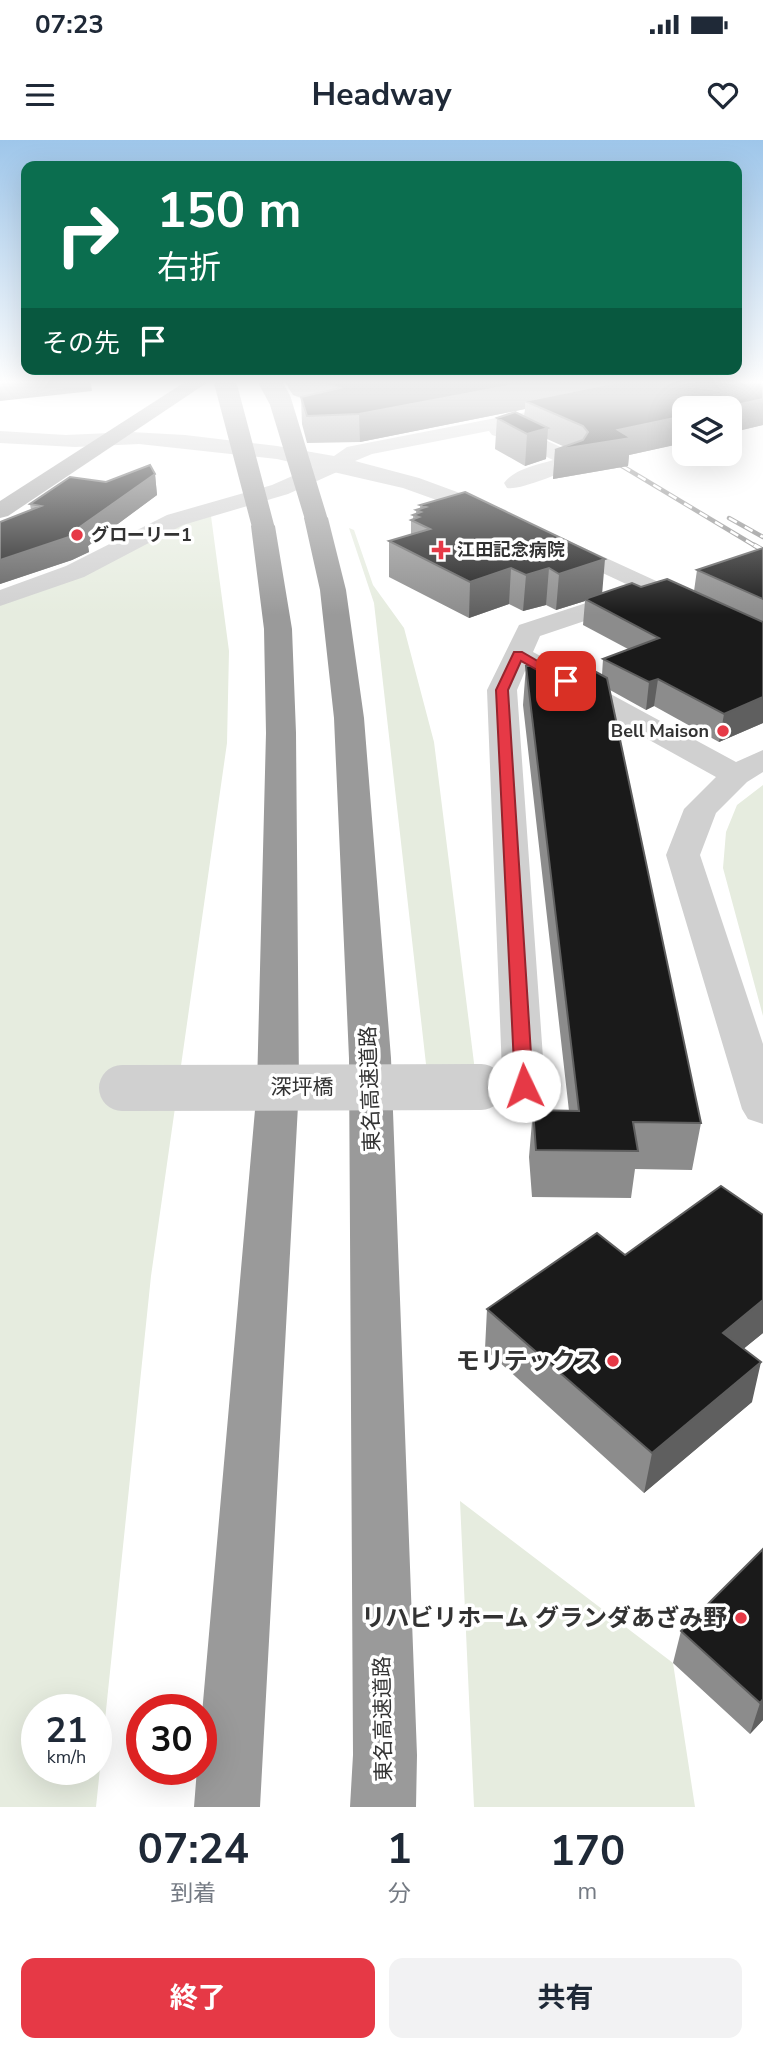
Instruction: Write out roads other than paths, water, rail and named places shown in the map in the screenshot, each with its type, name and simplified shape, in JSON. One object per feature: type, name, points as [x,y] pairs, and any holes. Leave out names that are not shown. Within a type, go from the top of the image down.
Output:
[{"type":"highway","points":[[0,487],[45,460]]},
{"type":"highway","points":[[0,511],[80,460]]},
{"type":"highway","points":[[227,1807],[278,1087],[281,733],[278,629],[263,526],[246,460]]},
{"type":"highway","name":"東名高速道路","points":[[298,460],[316,518],[332,590],[349,718],[370,1058],[385,1755],[383,1807]]},
{"type":"street","points":[[320,460],[427,488],[526,528],[763,640]]},
{"type":"street","points":[[0,598],[85,567],[151,530],[177,519],[274,493],[324,473],[344,460]]},
{"type":"street","points":[[515,483],[531,474],[572,461],[570,460]]},
{"type":"street","points":[[654,589],[529,631],[518,655],[750,767],[701,809],[683,855],[763,1109]]},
{"type":"street","name":"深坪橋","points":[[122,1088],[524,1086],[502,690],[518,655]]},
{"type":"railway","points":[[612,460],[757,547]]},
{"type":"railway","points":[[729,518],[763,537]]},
{"type":"railway","points":[[754,545],[763,550]]},
{"type":"place","name":"グローリー1","points":[[77,535]]},
{"type":"place","name":"江田記念病院","points":[[441,550]]},
{"type":"place","name":"Bell Maison","points":[[723,731]]},
{"type":"place","name":"モリテックス","points":[[613,1361]]},
{"type":"place","name":"リハビリホーム グランダあざみ野","points":[[741,1618]]}]
